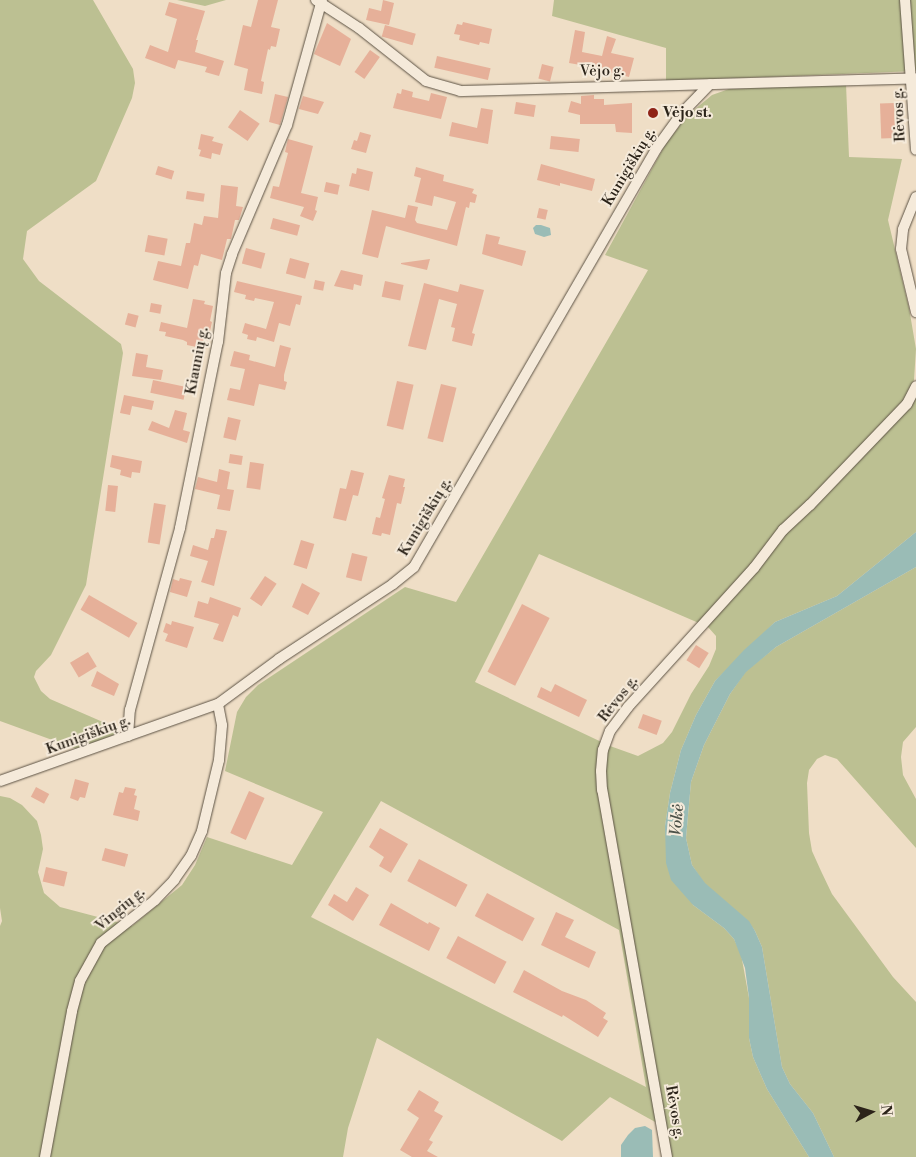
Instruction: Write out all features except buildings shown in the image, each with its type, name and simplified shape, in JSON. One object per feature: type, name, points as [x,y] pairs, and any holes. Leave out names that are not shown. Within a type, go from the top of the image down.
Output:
[{"type":"street","name":"Rėvos g.","points":[[905,0],[914,78],[916,150]]},
{"type":"street","name":"Vėjo g.","points":[[320,1],[359,28],[426,81],[447,89],[472,92],[555,87],[914,78]]},
{"type":"street","name":"Kiaunių g.","points":[[128,736],[130,710],[180,528],[218,342],[226,273],[232,254],[287,125],[320,1]]},
{"type":"street","name":"Kunigiškių g.","points":[[0,781],[218,704],[279,659],[393,584],[414,567],[656,149],[682,114],[710,84]]},
{"type":"street","points":[[916,197],[903,230],[901,249],[916,312]]},
{"type":"street","name":"Rėvos g.","points":[[667,1157],[602,790],[603,750],[610,732],[628,707],[754,568],[783,530],[810,505],[907,404],[916,386]]},
{"type":"street","name":"Vingių g.","points":[[45,1157],[72,1011],[80,981],[101,944],[155,900],[174,880],[191,856],[202,831],[220,760],[222,724],[218,704]]},
{"type":"green space","points":[[0,0],[93,0],[133,69],[135,83],[132,98],[96,181],[27,231],[23,259],[39,281],[121,344],[123,353],[86,585],[51,655],[36,671],[34,677],[41,691],[50,699],[119,729],[114,735],[77,749],[0,721]]},
{"type":"green space","points":[[177,0],[226,0],[205,6]]},
{"type":"green space","points":[[554,0],[916,0],[916,71],[666,81],[666,48],[552,16]]},
{"type":"green space","points":[[846,84],[849,157],[902,159],[888,220],[909,308],[916,349],[914,380],[908,392],[916,396],[916,532],[837,596],[775,622],[715,681],[696,715],[681,750],[670,793],[665,826],[693,905],[724,928],[734,939],[741,954],[749,998],[749,1038],[753,1057],[767,1089],[809,1157],[672,1157],[666,1128],[610,1097],[562,1141],[377,1038],[348,1128],[343,1157],[0,1157],[0,926],[2,921],[0,908],[0,796],[10,798],[22,805],[37,821],[43,849],[38,872],[44,893],[60,907],[132,926],[182,885],[195,865],[207,837],[292,865],[323,812],[225,771],[237,712],[246,697],[258,685],[405,587],[456,602],[648,270],[605,255],[665,145],[688,115],[712,95],[729,89]],"holes":[[[539,554],[708,627],[716,636],[716,649],[709,666],[691,694],[672,732],[663,743],[638,756],[610,746],[475,682]],[[381,801],[619,930],[646,1087],[311,917]]]},
{"type":"green space","points":[[916,567],[916,727],[903,742],[901,757],[903,775],[916,799],[916,848],[837,759],[825,755],[817,759],[809,770],[807,783],[809,833],[812,851],[832,894],[893,977],[916,1002],[916,1157],[834,1157],[813,1113],[790,1084],[782,1067],[762,947],[755,931],[748,921],[704,883],[692,865],[686,838],[691,782],[704,745],[730,694],[746,671],[776,647]]},
{"type":"water","points":[[536,225],[550,228],[551,235],[544,237],[535,234],[533,228]]},
{"type":"water","name":"Vokė","points":[[916,532],[916,567],[776,647],[746,672],[730,694],[704,745],[691,782],[686,838],[692,865],[705,883],[749,921],[755,931],[762,947],[782,1067],[790,1084],[813,1113],[834,1157],[809,1157],[767,1089],[753,1057],[749,1038],[749,998],[745,968],[734,939],[724,928],[693,905],[671,880],[666,863],[665,826],[670,793],[681,750],[696,715],[715,681],[744,650],[775,622],[837,596]]},
{"type":"water","points":[[645,1126],[652,1130],[653,1157],[621,1157],[621,1145],[628,1135],[635,1128]]},
{"type":"place","name":"Vėjo st.","points":[[653,113]]}]
